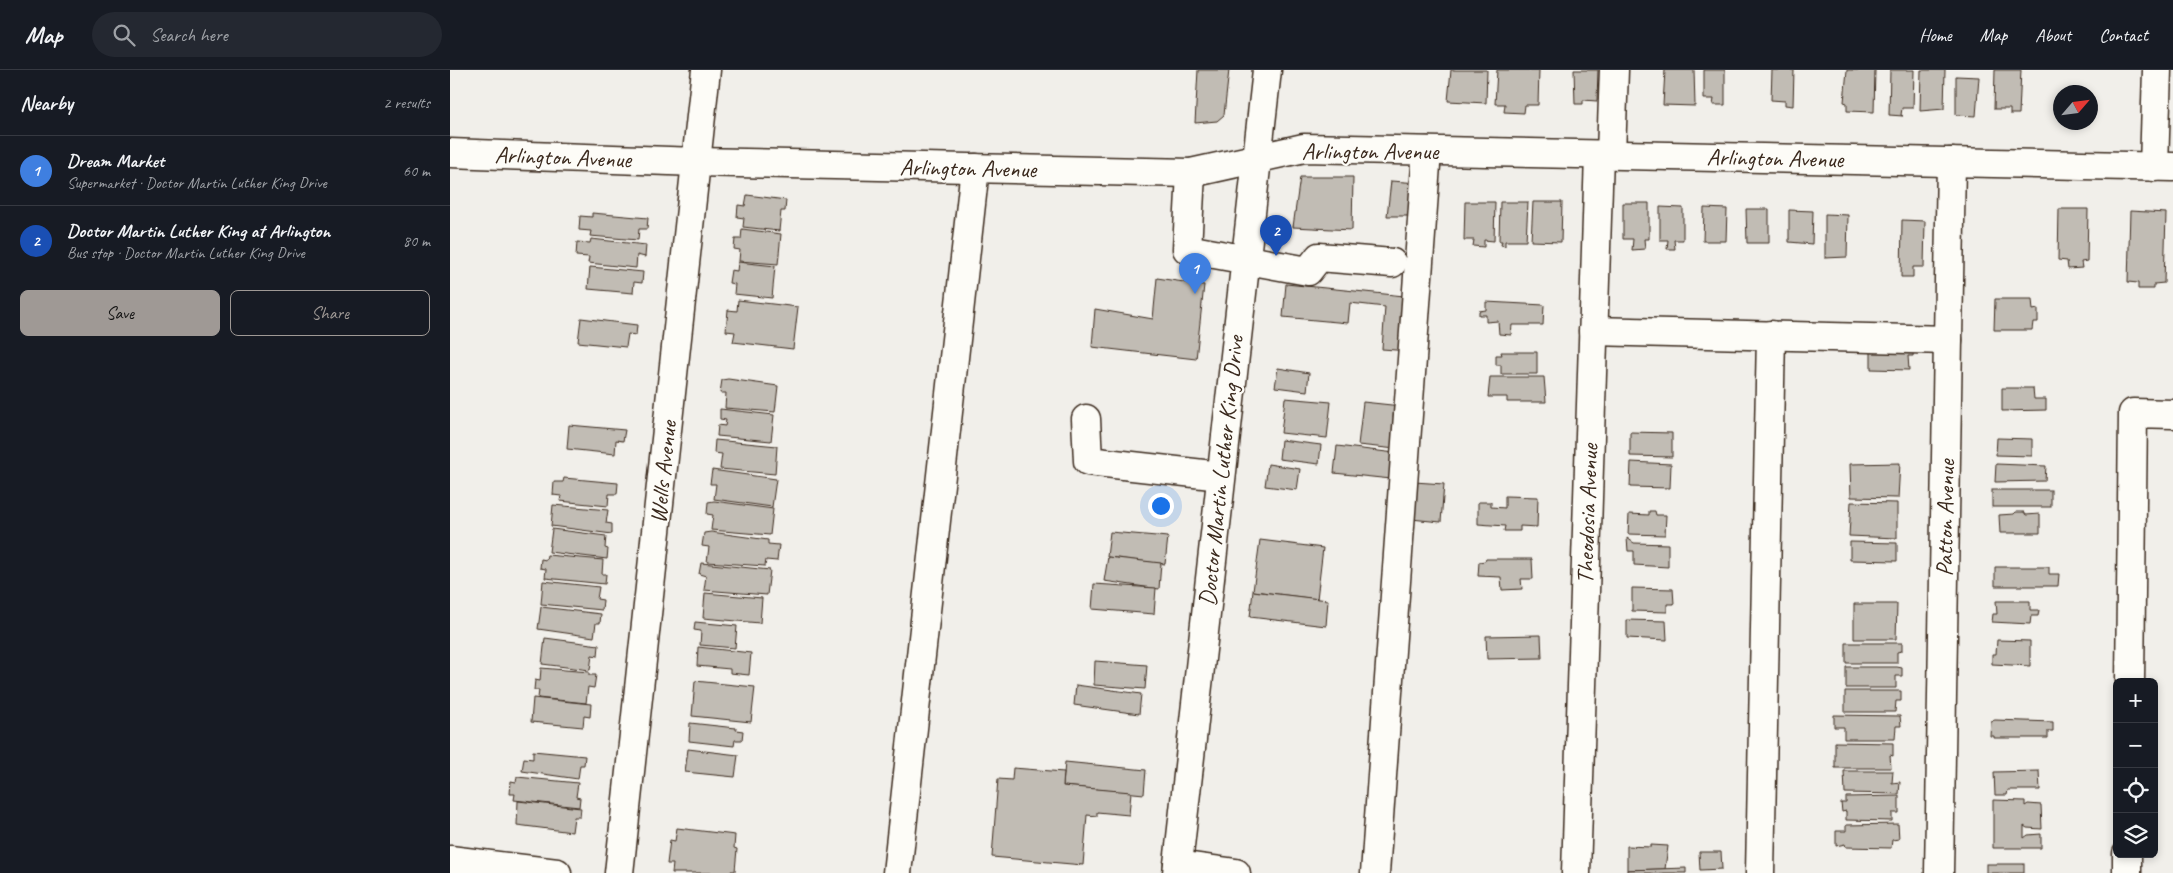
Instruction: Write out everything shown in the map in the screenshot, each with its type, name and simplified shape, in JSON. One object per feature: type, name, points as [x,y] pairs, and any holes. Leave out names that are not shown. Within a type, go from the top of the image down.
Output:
[{"type":"street","name":"Wells Avenue","points":[[619,873],[706,70]]},
{"type":"street","name":"Doctor Martin Luther King Drive","points":[[1177,869],[1255,160],[1267,70]]},
{"type":"street","name":"Theodosia Avenue","points":[[1576,873],[1593,331],[1605,155],[1614,70]]},
{"type":"street","points":[[2157,70],[2163,167]]},
{"type":"street","name":"Arlington Avenue","points":[[450,153],[697,162],[1191,173],[1304,148],[2163,167]]},
{"type":"street","points":[[1375,873],[1427,151]]},
{"type":"street","name":"Patton Avenue","points":[[1939,873],[1951,162]]},
{"type":"street","points":[[897,873],[975,168]]},
{"type":"street","points":[[1191,173],[1187,249],[1308,270],[1319,257],[1392,263]]},
{"type":"street","points":[[1593,331],[1948,340]]},
{"type":"street","points":[[1760,873],[1771,335]]},
{"type":"street","points":[[2130,678],[2133,413],[2173,414]]},
{"type":"street","points":[[1086,419],[1088,461],[1221,476]]},
{"type":"street","points":[[2127,858],[2127,873]]},
{"type":"street","points":[[450,860],[557,873]]},
{"type":"street","points":[[1177,869],[1236,873]]},
{"type":"building","points":[[1198,70],[1229,70],[1224,115],[1217,121],[1195,123]]},
{"type":"building","points":[[1451,70],[1487,70],[1486,103],[1448,101]]},
{"type":"building","points":[[1497,70],[1539,70],[1538,105],[1525,105],[1524,113],[1504,112],[1505,104],[1495,104]]},
{"type":"building","points":[[1574,70],[1598,70],[1597,101],[1583,100],[1583,104],[1575,104]]},
{"type":"building","points":[[1665,70],[1694,70],[1695,106],[1663,105]]},
{"type":"building","points":[[1704,70],[1725,70],[1725,105],[1713,105],[1714,99],[1704,99]]},
{"type":"building","points":[[1772,70],[1794,70],[1793,106],[1785,105],[1785,101],[1771,100]]},
{"type":"building","points":[[1847,70],[1875,70],[1874,112],[1847,111],[1847,103],[1844,102]]},
{"type":"building","points":[[1890,70],[1914,70],[1913,108],[1902,108],[1901,115],[1903,116],[1889,115]]},
{"type":"building","points":[[1921,70],[1945,70],[1944,109],[1920,111]]},
{"type":"building","points":[[1995,70],[2021,70],[2019,114],[2010,114],[2010,109],[1994,109]]},
{"type":"building","points":[[1956,76],[1979,77],[1976,116],[1956,115]]},
{"type":"building","points":[[1300,177],[1353,177],[1352,230],[1293,227]]},
{"type":"building","points":[[1391,181],[1419,183],[1416,216],[1387,216]]},
{"type":"building","points":[[747,195],[786,200],[785,211],[781,211],[779,231],[743,227],[744,218],[737,217],[738,205],[745,206]]},
{"type":"building","points":[[1465,202],[1495,202],[1494,241],[1484,240],[1484,247],[1473,246],[1474,240],[1464,240]]},
{"type":"building","points":[[1500,202],[1528,202],[1526,241],[1505,241],[1505,246],[1501,245],[1502,241],[1499,241]]},
{"type":"building","points":[[1533,202],[1562,202],[1561,242],[1531,241]]},
{"type":"building","points":[[1623,203],[1649,203],[1649,239],[1644,239],[1645,249],[1632,250],[1633,239],[1623,239]]},
{"type":"building","points":[[1660,207],[1683,208],[1683,240],[1674,240],[1675,249],[1667,249],[1668,240],[1660,240]]},
{"type":"building","points":[[1704,208],[1727,209],[1726,241],[1703,241]]},
{"type":"building","points":[[1746,209],[1769,209],[1769,243],[1747,243]]},
{"type":"building","points":[[2059,209],[2088,209],[2087,261],[2081,262],[2082,268],[2068,269],[2067,261],[2058,260]]},
{"type":"building","points":[[1789,210],[1813,211],[1812,244],[1789,242]]},
{"type":"building","points":[[2130,211],[2166,213],[2164,283],[2154,284],[2154,289],[2138,289],[2138,283],[2128,282]]},
{"type":"building","points":[[592,213],[648,218],[647,229],[639,229],[638,240],[590,236],[591,231],[579,230],[580,216],[592,217]]},
{"type":"building","points":[[1825,214],[1848,215],[1847,257],[1825,258]]},
{"type":"building","points":[[1902,220],[1925,221],[1924,267],[1913,267],[1913,277],[1901,277]]},
{"type":"building","points":[[742,229],[781,234],[778,264],[739,261],[740,250],[734,249],[735,239],[741,239]]},
{"type":"building","points":[[591,239],[646,245],[645,257],[637,255],[636,268],[588,263],[589,257],[576,256],[577,242],[590,243]]},
{"type":"building","points":[[738,262],[775,266],[772,298],[734,294],[735,284],[729,283],[731,270],[737,271]]},
{"type":"building","points":[[590,267],[643,272],[642,283],[634,282],[633,293],[588,289]]},
{"type":"building","points":[[1157,278],[1204,285],[1196,359],[1092,347],[1095,309],[1153,319]]},
{"type":"building","points":[[1286,284],[1414,297],[1409,351],[1382,349],[1385,307],[1350,303],[1348,323],[1283,317]]},
{"type":"building","points":[[1995,299],[2032,299],[2033,310],[2038,309],[2038,322],[2033,322],[2032,330],[1994,330]]},
{"type":"building","points":[[738,300],[798,307],[793,349],[733,342],[735,332],[726,331],[728,310],[737,311]]},
{"type":"building","points":[[1486,302],[1544,305],[1543,325],[1512,325],[1511,335],[1499,334],[1498,321],[1486,322],[1486,315],[1479,315],[1479,311],[1486,310]]},
{"type":"building","points":[[581,318],[637,325],[636,335],[628,334],[626,347],[578,342]]},
{"type":"building","points":[[1871,344],[1914,345],[1913,356],[1908,356],[1909,370],[1871,369]]},
{"type":"building","points":[[1501,352],[1537,352],[1537,374],[1501,374],[1501,365],[1496,365],[1496,355],[1502,355]]},
{"type":"building","points":[[1278,368],[1309,373],[1307,391],[1275,387]]},
{"type":"building","points":[[1490,377],[1544,377],[1546,402],[1507,402],[1507,397],[1488,397]]},
{"type":"building","points":[[728,379],[778,386],[775,412],[725,408],[726,393],[720,393],[722,380]]},
{"type":"building","points":[[2002,388],[2033,388],[2034,399],[2046,399],[2046,410],[2002,411]]},
{"type":"building","points":[[1285,398],[1331,402],[1327,438],[1281,433]]},
{"type":"building","points":[[1363,402],[1401,406],[1396,449],[1358,445]]},
{"type":"building","points":[[720,409],[774,415],[771,441],[717,436],[718,425],[725,426],[726,420],[720,419]]},
{"type":"building","points":[[569,425],[625,430],[623,441],[616,440],[615,454],[567,449]]},
{"type":"building","points":[[1630,432],[1672,433],[1672,457],[1630,456]]},
{"type":"building","points":[[1997,438],[2032,439],[2032,456],[1996,455]]},
{"type":"building","points":[[715,440],[777,446],[775,474],[720,469],[722,454],[714,453]]},
{"type":"building","points":[[1281,440],[1321,445],[1319,464],[1279,459]]},
{"type":"building","points":[[1337,446],[1395,453],[1391,479],[1334,473]]},
{"type":"building","points":[[1631,462],[1671,464],[1670,488],[1630,487]]},
{"type":"building","points":[[1900,463],[1898,498],[1851,497],[1850,464]]},
{"type":"building","points":[[1268,464],[1300,469],[1297,490],[1265,486]]},
{"type":"building","points":[[1996,464],[2046,466],[2045,481],[1995,482]]},
{"type":"building","points":[[712,470],[776,479],[772,507],[714,499],[716,484],[710,484]]},
{"type":"building","points":[[564,478],[618,483],[617,494],[609,494],[608,506],[560,501],[561,496],[553,495],[554,482],[563,482]]},
{"type":"building","points":[[1414,482],[1444,484],[1441,522],[1411,519]]},
{"type":"building","points":[[1992,490],[2051,490],[2051,507],[1992,507]]},
{"type":"building","points":[[1505,496],[1538,497],[1537,527],[1520,526],[1520,531],[1504,531],[1505,526],[1478,524],[1478,502],[1491,502],[1491,507],[1505,508]]},
{"type":"building","points":[[714,501],[773,509],[770,535],[711,530],[713,515],[707,514],[708,502]]},
{"type":"building","points":[[1851,502],[1897,503],[1897,538],[1849,536]]},
{"type":"building","points":[[553,505],[608,510],[606,523],[612,524],[612,534],[551,526]]},
{"type":"building","points":[[1649,511],[1655,511],[1656,515],[1666,515],[1665,535],[1628,534],[1629,514],[1649,515]]},
{"type":"building","points":[[2016,512],[2024,512],[2026,515],[2040,514],[2040,533],[2000,533],[1999,515],[2014,514]]},
{"type":"building","points":[[552,529],[606,536],[605,548],[608,549],[607,559],[549,552]]},
{"type":"building","points":[[711,532],[768,540],[768,544],[779,545],[777,561],[766,560],[765,566],[707,562],[709,547],[702,546],[704,533]]},
{"type":"building","points":[[1110,532],[1168,537],[1165,564],[1107,557]]},
{"type":"building","points":[[1627,538],[1634,543],[1668,544],[1668,567],[1634,565],[1634,551],[1628,551]]},
{"type":"building","points":[[1260,540],[1323,548],[1317,599],[1253,591]]},
{"type":"building","points":[[1850,542],[1897,543],[1897,561],[1850,560]]},
{"type":"building","points":[[547,555],[603,560],[602,574],[606,574],[605,584],[545,578],[546,569],[540,568],[541,559],[546,560]]},
{"type":"building","points":[[1108,557],[1161,563],[1159,589],[1104,581]]},
{"type":"building","points":[[1486,559],[1532,559],[1533,579],[1521,579],[1522,589],[1502,590],[1501,577],[1478,576],[1479,562]]},
{"type":"building","points":[[701,563],[770,570],[767,595],[704,590],[706,576],[699,574]]},
{"type":"building","points":[[1995,567],[2049,567],[2049,574],[2059,574],[2058,586],[1995,586]]},
{"type":"building","points":[[543,581],[599,587],[597,599],[603,600],[602,610],[541,604]]},
{"type":"building","points":[[1094,584],[1156,588],[1154,614],[1092,609]]},
{"type":"building","points":[[1632,588],[1673,589],[1674,604],[1667,604],[1667,612],[1632,611]]},
{"type":"building","points":[[1253,591],[1328,600],[1326,626],[1250,617]]},
{"type":"building","points":[[705,593],[762,598],[760,623],[703,618]]},
{"type":"building","points":[[1996,601],[2030,601],[2030,610],[2039,610],[2038,616],[2031,616],[2030,624],[1992,622],[1993,614],[1997,614]]},
{"type":"building","points":[[1854,604],[1897,604],[1896,639],[1854,639]]},
{"type":"building","points":[[541,607],[601,614],[600,623],[596,623],[594,637],[538,629]]},
{"type":"building","points":[[1627,620],[1666,621],[1667,640],[1627,638]]},
{"type":"building","points":[[695,622],[737,626],[735,648],[700,645],[701,631],[694,630]]},
{"type":"building","points":[[1541,635],[1542,658],[1487,659],[1486,636]]},
{"type":"building","points":[[545,638],[599,645],[598,656],[592,655],[590,670],[542,664]]},
{"type":"building","points":[[1997,640],[2030,641],[2030,666],[1992,664],[1992,654],[1996,654]]},
{"type":"building","points":[[1846,643],[1902,643],[1902,651],[1897,652],[1897,663],[1846,663]]},
{"type":"building","points":[[698,647],[751,653],[749,675],[730,673],[730,669],[697,666]]},
{"type":"building","points":[[1095,661],[1147,665],[1145,689],[1094,685]]},
{"type":"building","points":[[1846,667],[1897,667],[1902,668],[1902,676],[1896,676],[1896,688],[1846,688]]},
{"type":"building","points":[[541,668],[589,672],[589,675],[596,675],[594,688],[588,687],[586,703],[538,698],[539,690],[534,690],[535,680],[540,681]]},
{"type":"building","points":[[695,681],[755,687],[751,722],[692,716]]},
{"type":"building","points":[[1076,685],[1141,694],[1139,714],[1074,705]]},
{"type":"building","points":[[1845,691],[1901,691],[1901,701],[1896,701],[1895,712],[1845,712]]},
{"type":"building","points":[[533,698],[591,704],[590,717],[584,716],[583,727],[531,722]]},
{"type":"building","points":[[1834,715],[1900,716],[1901,726],[1896,726],[1895,739],[1844,739],[1844,727],[1834,727]]},
{"type":"building","points":[[1991,721],[2053,722],[2053,731],[2048,731],[2048,738],[1994,738],[1994,736],[1990,736]]},
{"type":"building","points":[[690,723],[736,728],[736,730],[743,731],[742,740],[735,740],[734,746],[689,741]]},
{"type":"building","points":[[1835,742],[1893,743],[1893,756],[1890,755],[1891,768],[1835,768]]},
{"type":"building","points":[[688,749],[738,755],[735,777],[685,772]]},
{"type":"building","points":[[533,751],[585,756],[584,765],[580,765],[578,779],[522,771],[524,758],[533,759]]},
{"type":"building","points":[[1065,762],[1146,770],[1144,794],[1063,786]]},
{"type":"building","points":[[1013,768],[1064,772],[1063,786],[1131,792],[1129,815],[1097,812],[1097,816],[1087,815],[1083,865],[992,857],[998,779],[1012,780]]},
{"type":"building","points":[[1844,771],[1893,771],[1892,783],[1900,782],[1899,794],[1845,793]]},
{"type":"building","points":[[2039,771],[2040,790],[2008,790],[2007,795],[1995,795],[1994,772]]},
{"type":"building","points":[[517,777],[578,783],[576,797],[580,798],[579,807],[514,800],[515,794],[510,794],[511,781],[516,782]]},
{"type":"building","points":[[1899,796],[1899,813],[1892,813],[1892,821],[1846,820],[1846,811],[1842,812],[1841,803],[1846,803],[1846,797]]},
{"type":"building","points":[[1993,800],[2025,801],[2025,806],[2028,804],[2041,805],[2042,829],[2024,826],[2024,838],[2028,835],[2041,834],[2041,848],[1993,848]]},
{"type":"building","points":[[518,801],[581,808],[580,817],[574,817],[572,832],[517,825]]},
{"type":"building","points":[[1898,824],[1899,839],[1892,840],[1891,848],[1846,847],[1845,844],[1836,846],[1836,831],[1846,831],[1846,825]]},
{"type":"building","points":[[677,828],[735,835],[734,848],[737,849],[735,871],[731,871],[731,873],[672,873],[673,864],[667,864],[670,840],[675,841]]},
{"type":"building","points":[[1651,845],[1668,846],[1665,869],[1627,870],[1627,846],[1651,847]]},
{"type":"building","points":[[1699,852],[1721,852],[1722,869],[1700,870]]},
{"type":"building","points":[[1986,864],[2024,864],[2024,873],[1986,873]]},
{"type":"building","points":[[1686,868],[1686,873],[1627,873],[1627,870]]},
{"type":"place","name":"Doctor Martin Luther King at Arlington","points":[[1276,256]]},
{"type":"place","name":"Dream Market","points":[[1195,294]]}]
